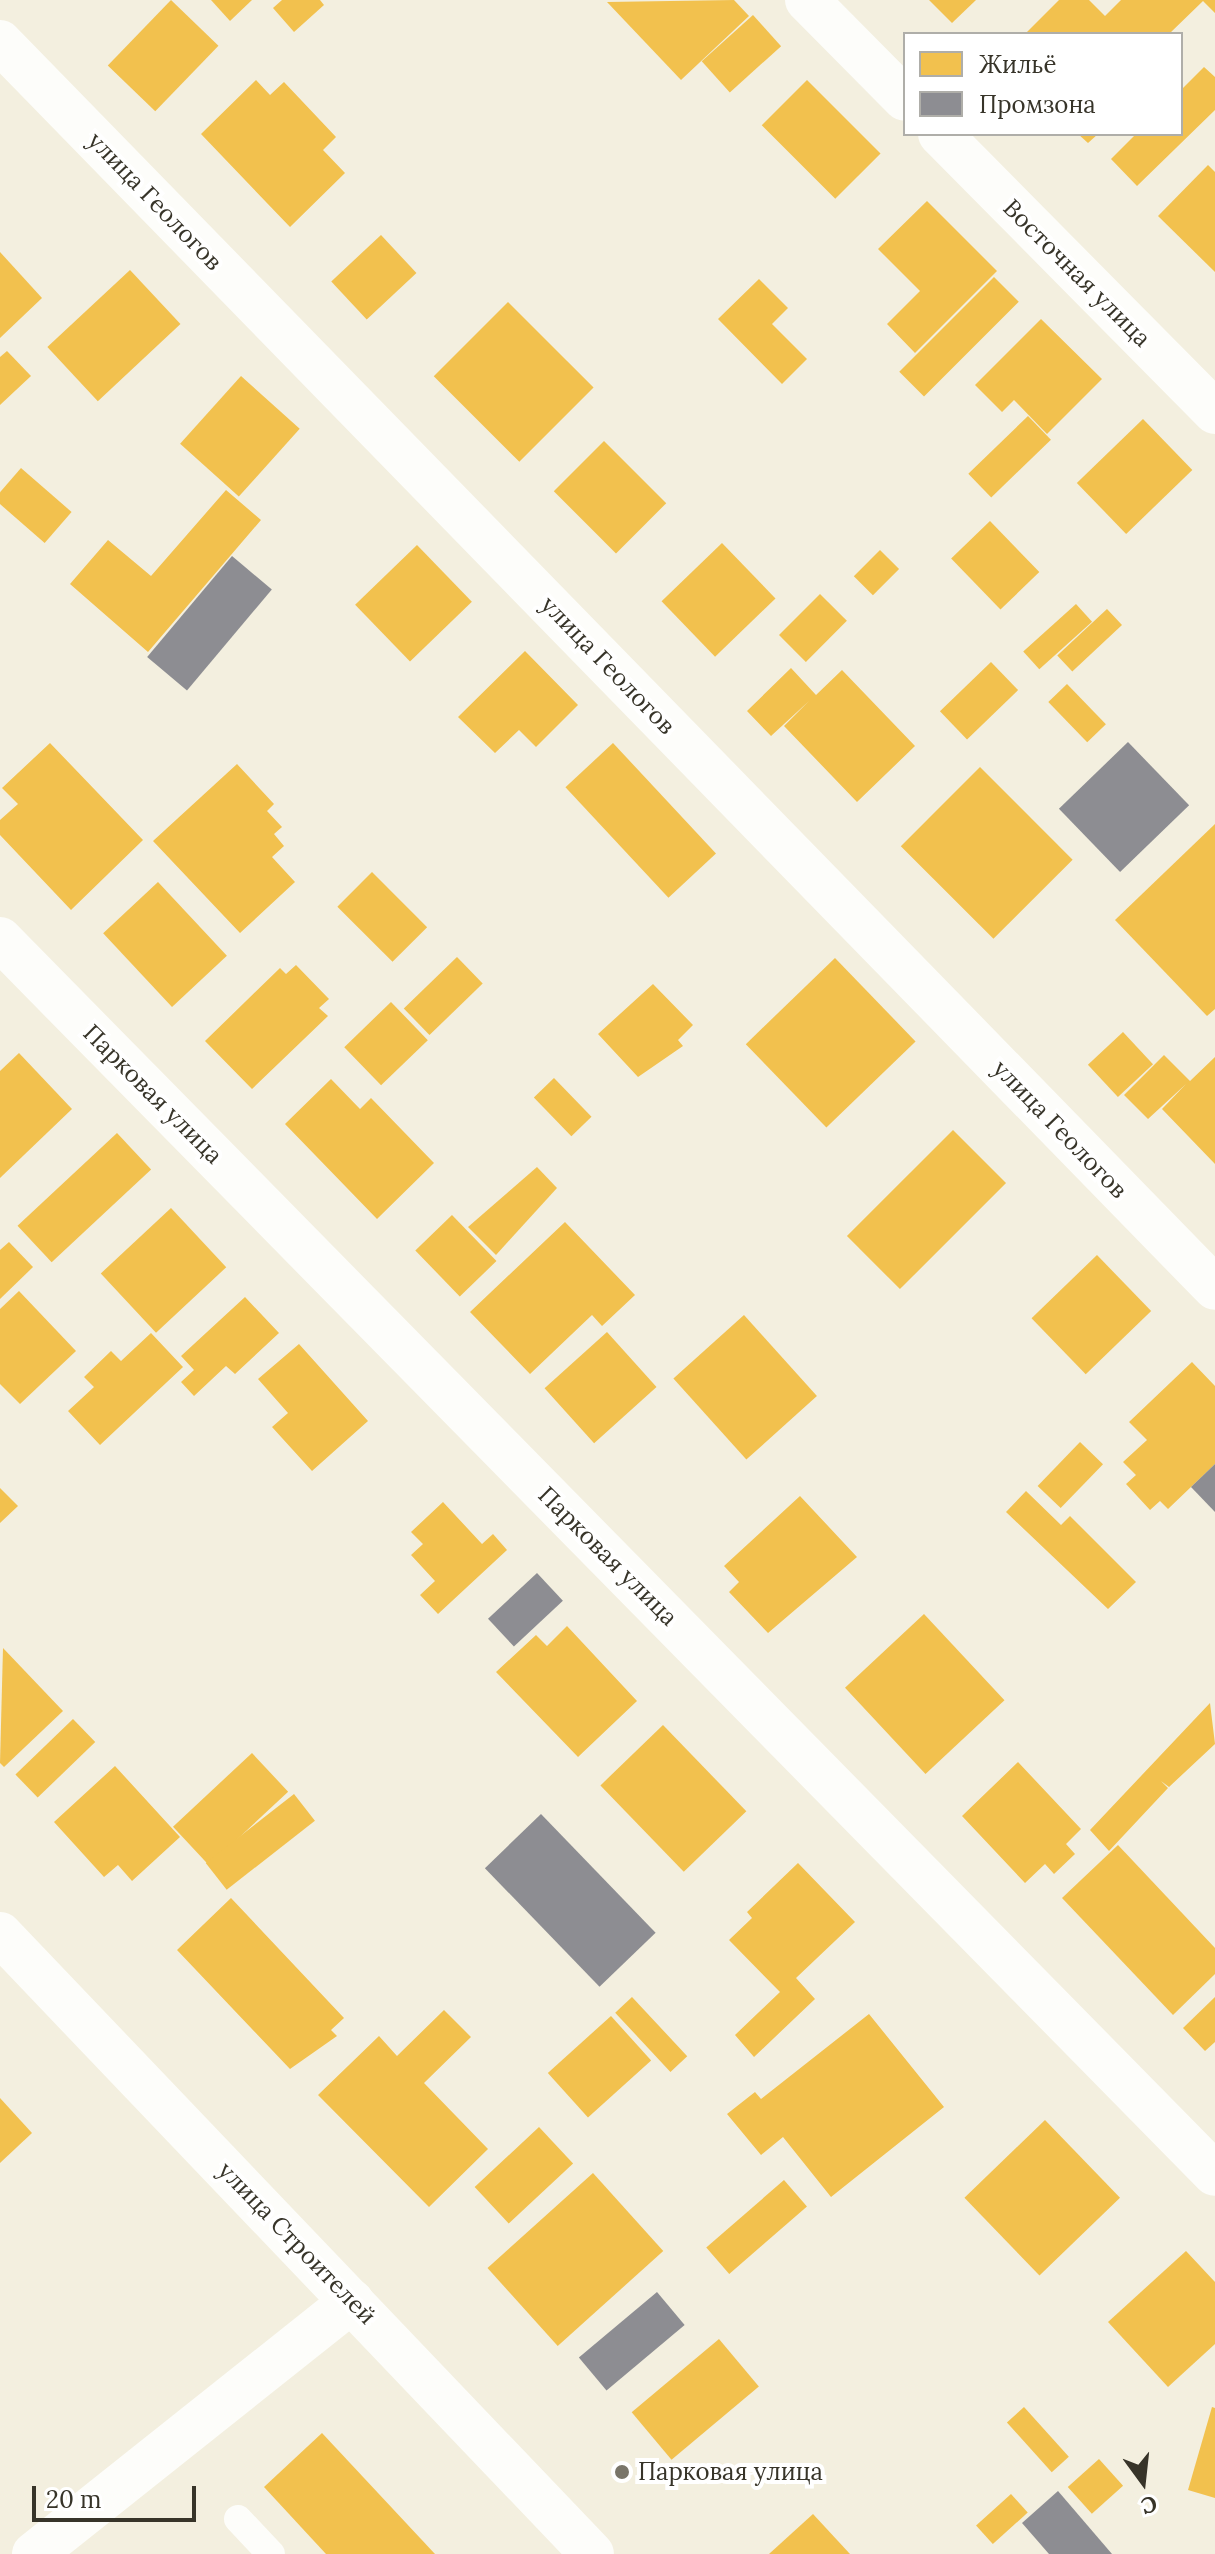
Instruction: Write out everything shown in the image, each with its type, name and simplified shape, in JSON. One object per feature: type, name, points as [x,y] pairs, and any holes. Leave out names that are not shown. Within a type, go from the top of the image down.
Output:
[{"type":"street","points":[[807,0],[903,97]]},
{"type":"street","name":"улица Геологов","points":[[0,42],[1215,1288]]},
{"type":"street","name":"Восточная улица","points":[[942,136],[1215,412]]},
{"type":"street","name":"Парковая улица","points":[[0,939],[1215,2174]]},
{"type":"street","name":"улица Строителей","points":[[0,1934],[592,2554]]},
{"type":"street","points":[[34,2554],[352,2301]]},
{"type":"lane","points":[[238,2519],[271,2554]]},
{"type":"building: Жильё","points":[[171,0],[218,46],[155,111],[108,65]]},
{"type":"building: Жильё","points":[[211,0],[252,0],[230,21]]},
{"type":"building: Жильё","points":[[282,0],[320,0],[324,5],[294,32],[273,8]]},
{"type":"building: Жильё","points":[[734,0],[749,16],[681,80],[607,2]]},
{"type":"building: Жильё","points":[[929,0],[976,0],[952,23]]},
{"type":"building: Жильё","points":[[1059,0],[1089,0],[1105,16],[1121,0],[1215,0],[1215,13],[1203,1],[1171,32],[1027,32]]},
{"type":"building: Жильё","points":[[753,15],[781,46],[730,92],[702,61]]},
{"type":"building: Жильё","points":[[1204,67],[1215,77],[1215,110],[1137,186],[1111,159],[1134,136],[1183,136],[1183,88]]},
{"type":"building: Жильё","points":[[256,80],[270,95],[284,82],[336,137],[323,150],[345,173],[290,227],[201,134]]},
{"type":"building: Жильё","points":[[807,80],[881,154],[835,199],[762,125]]},
{"type":"building: Жильё","points":[[1080,136],[1096,136],[1088,143]]},
{"type":"building: Жильё","points":[[1208,165],[1215,172],[1215,272],[1158,216]]},
{"type":"building: Жильё","points":[[927,201],[997,271],[915,353],[887,324],[920,291],[878,249]]},
{"type":"building: Жильё","points":[[381,235],[416,273],[367,319],[331,281]]},
{"type":"building: Жильё","points":[[0,252],[42,298],[0,338]]},
{"type":"building: Жильё","points":[[130,270],[180,324],[98,401],[47,347]]},
{"type":"building: Жильё","points":[[994,277],[1019,302],[924,397],[899,372]]},
{"type":"building: Жильё","points":[[759,279],[788,308],[772,324],[807,359],[782,384],[718,319]]},
{"type":"building: Жильё","points":[[508,302],[594,388],[519,462],[434,376]]},
{"type":"building: Жильё","points":[[1041,319],[1102,379],[1047,434],[1014,400],[1002,412],[975,385]]},
{"type":"building: Жильё","points":[[7,351],[31,376],[0,405],[0,357]]},
{"type":"building: Жильё","points":[[241,376],[300,429],[239,496],[180,444]]},
{"type":"building: Жильё","points":[[1028,416],[1051,440],[991,497],[968,474]]},
{"type":"building: Жильё","points":[[1143,419],[1192,470],[1126,534],[1077,483]]},
{"type":"building: Жильё","points":[[604,441],[666,503],[616,553],[554,491]]},
{"type":"building: Жильё","points":[[21,468],[72,512],[45,543],[0,504],[0,492]]},
{"type":"building: Жильё","points":[[226,490],[261,520],[148,652],[70,584],[108,540],[151,576]]},
{"type":"building: Жильё","points":[[990,521],[1039,572],[1000,610],[951,559]]},
{"type":"building: Жильё","points":[[722,543],[775,598],[715,657],[662,601]]},
{"type":"building: Жильё","points":[[417,545],[472,602],[410,662],[355,605]]},
{"type":"building: Жильё","points":[[880,550],[899,569],[873,595],[854,576]]},
{"type":"building: Жильё","points":[[820,594],[847,621],[806,662],[779,635]]},
{"type":"building: Жильё","points":[[1076,604],[1092,622],[1039,669],[1023,652]]},
{"type":"building: Жильё","points":[[1107,609],[1122,625],[1072,671],[1057,655]]},
{"type":"building: Жильё","points":[[525,651],[578,705],[536,747],[519,730],[495,753],[458,717]]},
{"type":"building: Жильё","points":[[991,662],[1018,690],[967,739],[940,711]]},
{"type":"building: Жильё","points":[[791,668],[816,695],[842,670],[915,746],[857,802],[784,726],[809,701],[771,736],[747,711]]},
{"type":"building: Жильё","points":[[1067,684],[1106,724],[1087,742],[1048,702]]},
{"type":"building: Жильё","points":[[50,743],[143,840],[71,910],[0,835],[0,820],[18,804],[2,788]]},
{"type":"building: Жильё","points":[[613,743],[716,853],[668,898],[565,787]]},
{"type":"building: Жильё","points":[[237,764],[274,804],[267,811],[282,827],[274,834],[284,846],[272,857],[295,882],[240,933],[153,841]]},
{"type":"building: Жильё","points":[[980,767],[1073,860],[993,939],[901,846]]},
{"type":"building: Жильё","points":[[1215,824],[1215,1009],[1207,1016],[1115,920]]},
{"type":"building: Жильё","points":[[372,872],[427,927],[393,962],[337,907]]},
{"type":"building: Жильё","points":[[158,882],[227,956],[172,1007],[103,933]]},
{"type":"building: Жильё","points":[[457,957],[483,984],[429,1035],[404,1008]]},
{"type":"building: Жильё","points":[[835,958],[916,1041],[826,1128],[746,1044]]},
{"type":"building: Жильё","points":[[296,965],[329,999],[319,1008],[328,1016],[252,1089],[205,1041],[280,968],[286,974]]},
{"type":"building: Жильё","points":[[653,984],[693,1025],[678,1040],[683,1046],[638,1077],[598,1034]]},
{"type":"building: Жильё","points":[[391,1002],[428,1040],[381,1085],[344,1047]]},
{"type":"building: Жильё","points":[[1123,1032],[1153,1064],[1118,1097],[1088,1065]]},
{"type":"building: Жильё","points":[[19,1053],[72,1109],[0,1178],[0,1071]]},
{"type":"building: Жильё","points":[[1164,1055],[1190,1081],[1215,1057],[1215,1164],[1162,1109],[1186,1084],[1148,1119],[1124,1095]]},
{"type":"building: Жильё","points":[[554,1078],[592,1117],[571,1136],[534,1097]]},
{"type":"building: Жильё","points":[[331,1079],[360,1109],[371,1098],[434,1163],[377,1219],[285,1124]]},
{"type":"building: Жильё","points":[[953,1130],[1006,1183],[900,1289],[847,1236]]},
{"type":"building: Жильё","points":[[117,1133],[151,1170],[52,1262],[18,1226]]},
{"type":"building: Жильё","points":[[537,1167],[557,1188],[496,1255],[468,1227]]},
{"type":"building: Жильё","points":[[171,1208],[226,1267],[156,1333],[101,1273]]},
{"type":"building: Жильё","points":[[452,1215],[496,1261],[460,1296],[415,1250]]},
{"type":"building: Жильё","points":[[565,1222],[635,1295],[602,1326],[592,1315],[530,1374],[470,1312]]},
{"type":"building: Жильё","points":[[9,1242],[33,1267],[0,1299],[0,1250]]},
{"type":"building: Жильё","points":[[1097,1255],[1151,1311],[1086,1374],[1032,1318]]},
{"type":"building: Жильё","points":[[19,1291],[76,1351],[20,1404],[0,1384],[0,1309]]},
{"type":"building: Жильё","points":[[245,1297],[279,1333],[235,1374],[226,1366],[194,1396],[181,1382],[194,1370],[181,1356]]},
{"type":"building: Жильё","points":[[744,1315],[817,1396],[746,1460],[673,1379]]},
{"type":"building: Жильё","points":[[607,1332],[657,1387],[594,1443],[545,1388]]},
{"type":"building: Жильё","points":[[151,1333],[183,1367],[100,1445],[68,1411],[94,1387],[84,1377],[111,1351],[121,1361]]},
{"type":"building: Жильё","points":[[299,1344],[368,1421],[312,1471],[272,1427],[288,1413],[258,1379]]},
{"type":"building: Жильё","points":[[1192,1362],[1215,1386],[1215,1464],[1168,1509],[1160,1501],[1150,1510],[1126,1484],[1136,1475],[1123,1462],[1147,1440],[1129,1422]]},
{"type":"building: Жильё","points":[[1080,1442],[1103,1464],[1061,1508],[1038,1486]]},
{"type":"building: Жильё","points":[[0,1488],[18,1506],[0,1523]]},
{"type":"building: Жильё","points":[[1026,1491],[1061,1525],[1070,1516],[1136,1582],[1108,1609],[1006,1512]]},
{"type":"building: Жильё","points":[[800,1496],[857,1557],[768,1633],[729,1592],[739,1582],[724,1566]]},
{"type":"building: Жильё","points":[[443,1502],[482,1544],[493,1534],[507,1550],[438,1614],[420,1595],[435,1581],[411,1555],[423,1544],[411,1532]]},
{"type":"building: Жильё","points":[[924,1614],[1004,1700],[925,1774],[845,1688]]},
{"type":"building: Жильё","points":[[567,1626],[637,1701],[578,1757],[496,1672],[536,1635],[547,1646]]},
{"type":"building: Жильё","points":[[3,1648],[63,1711],[4,1767],[0,1763]]},
{"type":"building: Жильё","points":[[1210,1703],[1215,1744],[1169,1787],[1161,1781],[1168,1788],[1109,1851],[1090,1830]]},
{"type":"building: Жильё","points":[[73,1719],[95,1742],[38,1798],[15,1775]]},
{"type":"building: Жильё","points":[[663,1725],[746,1811],[684,1872],[600,1785]]},
{"type":"building: Жильё","points":[[252,1753],[288,1792],[209,1865],[173,1827]]},
{"type":"building: Жильё","points":[[1018,1762],[1081,1829],[1066,1844],[1075,1854],[1054,1874],[1045,1864],[1025,1883],[962,1816]]},
{"type":"building: Жильё","points":[[115,1766],[180,1837],[132,1881],[118,1865],[104,1877],[54,1822]]},
{"type":"building: Жильё","points":[[294,1794],[315,1821],[227,1890],[206,1863]]},
{"type":"building: Жильё","points":[[1118,1845],[1215,1948],[1215,1974],[1173,2015],[1062,1898]]},
{"type":"building: Жильё","points":[[798,1863],[855,1922],[796,1978],[815,1999],[754,2057],[735,2035],[780,1992],[729,1940],[752,1918],[747,1912]]},
{"type":"building: Жильё","points":[[231,1898],[344,2018],[331,2030],[337,2036],[290,2069],[177,1950]]},
{"type":"building: Жильё","points":[[632,1997],[687,2056],[670,2072],[615,2013]]},
{"type":"building: Жильё","points":[[1215,1997],[1215,2042],[1205,2051],[1183,2028]]},
{"type":"building: Жильё","points":[[444,2010],[471,2037],[424,2083],[488,2149],[429,2207],[318,2095],[379,2036],[397,2056]]},
{"type":"building: Жильё","points":[[869,2014],[944,2107],[831,2197],[783,2137],[761,2155],[727,2114],[755,2092],[761,2099]]},
{"type":"building: Жильё","points":[[611,2016],[651,2061],[588,2117],[548,2073]]},
{"type":"building: Жильё","points":[[0,2098],[32,2133],[0,2163]]},
{"type":"building: Жильё","points":[[1045,2120],[1120,2198],[1039,2275],[964,2198]]},
{"type":"building: Жильё","points":[[539,2127],[573,2164],[509,2224],[475,2187]]},
{"type":"building: Жильё","points":[[593,2173],[663,2251],[558,2346],[487,2268]]},
{"type":"building: Жильё","points":[[784,2180],[807,2206],[729,2274],[706,2248]]},
{"type":"building: Жильё","points":[[1186,2251],[1215,2282],[1215,2344],[1168,2387],[1108,2322]]},
{"type":"building: Жильё","points":[[719,2339],[759,2386],[672,2460],[632,2412]]},
{"type":"building: Жильё","points":[[1024,2407],[1069,2457],[1052,2472],[1007,2422]]},
{"type":"building: Жильё","points":[[1212,2407],[1215,2408],[1215,2498],[1188,2490]]},
{"type":"building: Жильё","points":[[322,2433],[435,2554],[326,2554],[264,2487]]},
{"type":"building: Жильё","points":[[1099,2459],[1123,2486],[1092,2514],[1068,2487]]},
{"type":"building: Жильё","points":[[1011,2494],[1028,2513],[993,2544],[976,2525]]},
{"type":"building: Жильё","points":[[813,2514],[850,2554],[769,2554]]},
{"type":"building: Промзона","points":[[232,556],[272,589],[187,691],[147,657]]},
{"type":"building: Промзона","points":[[1128,742],[1189,805],[1120,872],[1059,809]]},
{"type":"building: Промзона","points":[[1215,1464],[1215,1512],[1191,1487]]},
{"type":"building: Промзона","points":[[537,1573],[563,1601],[514,1646],[488,1619]]},
{"type":"building: Промзона","points":[[541,1814],[656,1933],[600,1987],[485,1868]]},
{"type":"building: Промзона","points":[[657,2292],[685,2325],[607,2391],[579,2358]]},
{"type":"building: Промзона","points":[[1058,2491],[1112,2554],[1049,2554],[1022,2523]]},
{"type":"place","name":"Парковая улица","points":[[622,2472]]}]
